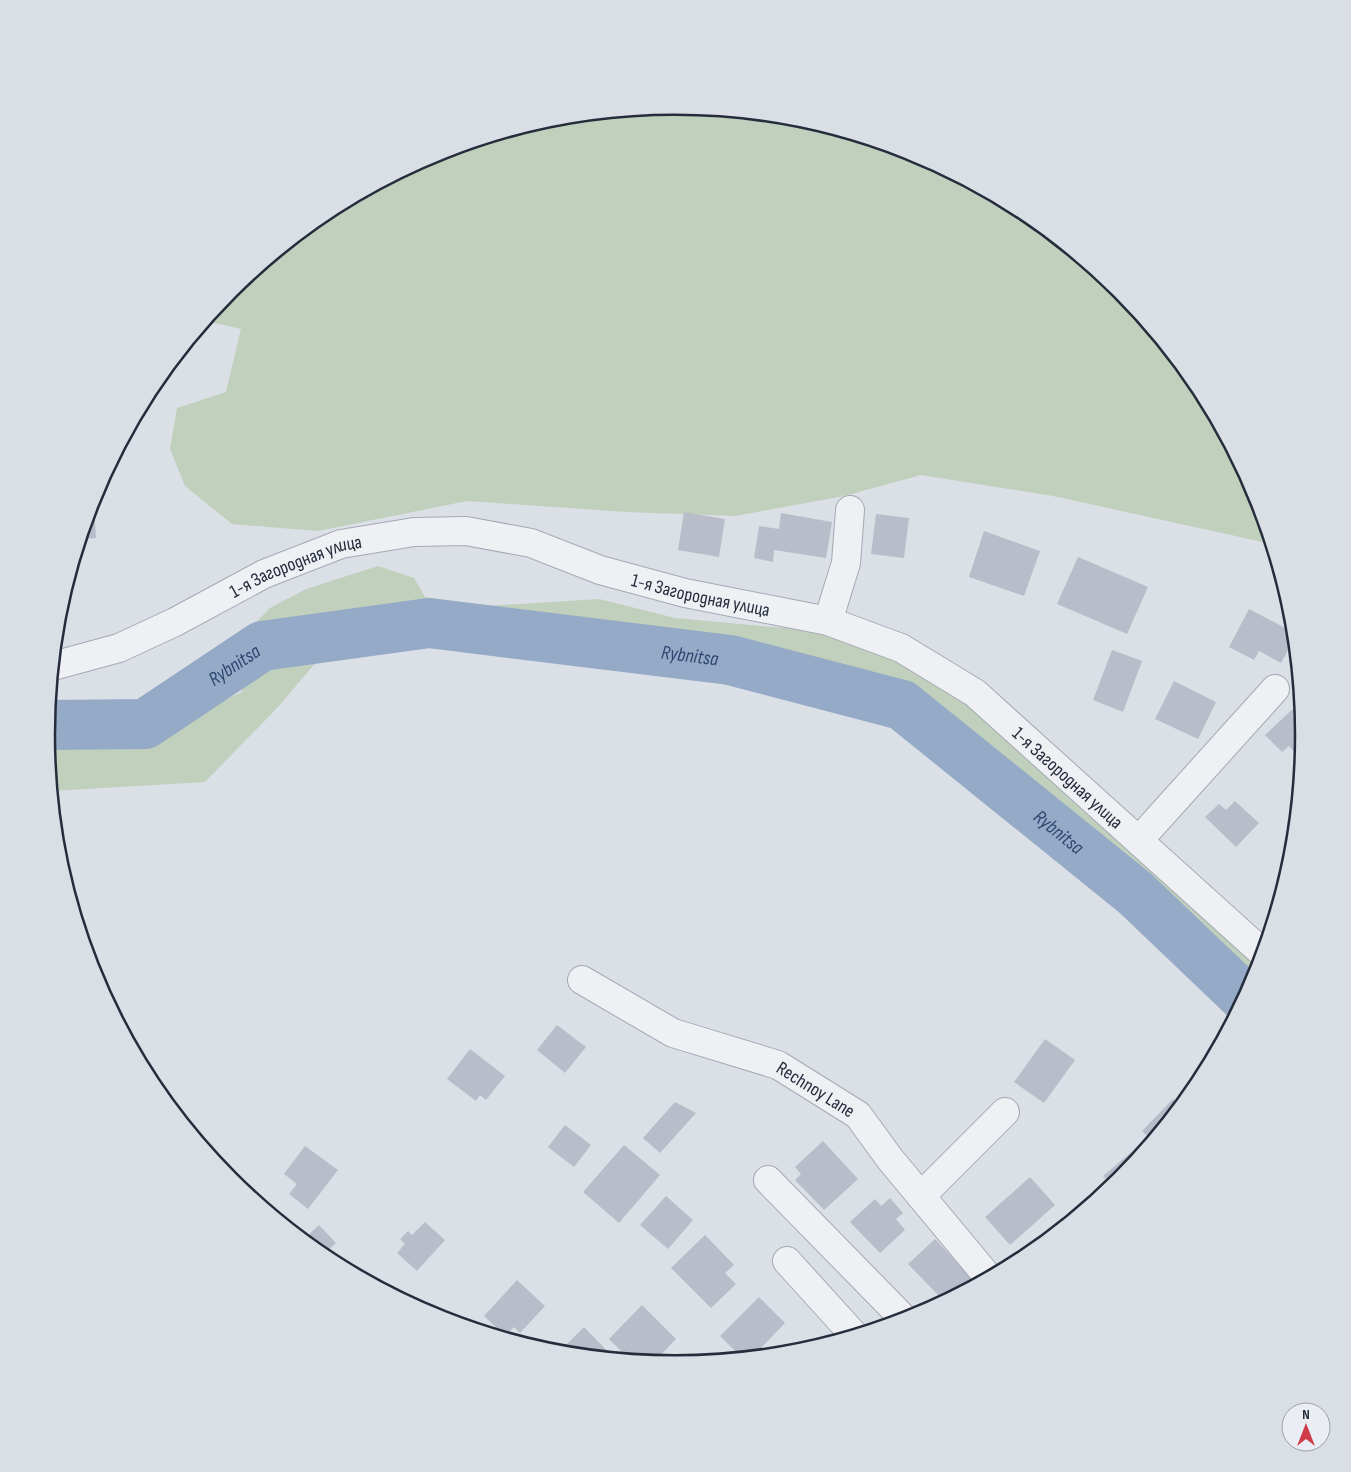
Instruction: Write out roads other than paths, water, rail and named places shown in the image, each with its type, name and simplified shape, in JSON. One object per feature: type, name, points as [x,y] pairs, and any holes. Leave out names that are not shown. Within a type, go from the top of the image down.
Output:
[{"type":"street","points":[[828,621],[846,563],[850,510]]},
{"type":"street","name":"1-я Загородная улица","points":[[59,664],[119,648],[175,622],[264,574],[341,544],[414,532],[466,530],[531,543],[600,570],[685,593],[828,621],[901,648],[976,694],[1258,949]]},
{"type":"street","points":[[1139,840],[1275,689]]},
{"type":"street","name":"Rechnoy Lane","points":[[582,980],[673,1033],[778,1065],[858,1115],[890,1159],[986,1273]]},
{"type":"street","points":[[921,1196],[1005,1112]]},
{"type":"street","points":[[768,1180],[900,1314]]},
{"type":"street","points":[[787,1261],[850,1331]]},
{"type":"waterway","name":"Rybnitsa","points":[[55,725],[145,724],[262,646],[429,623],[730,660],[902,705],[1135,893],[1240,993]]}]
